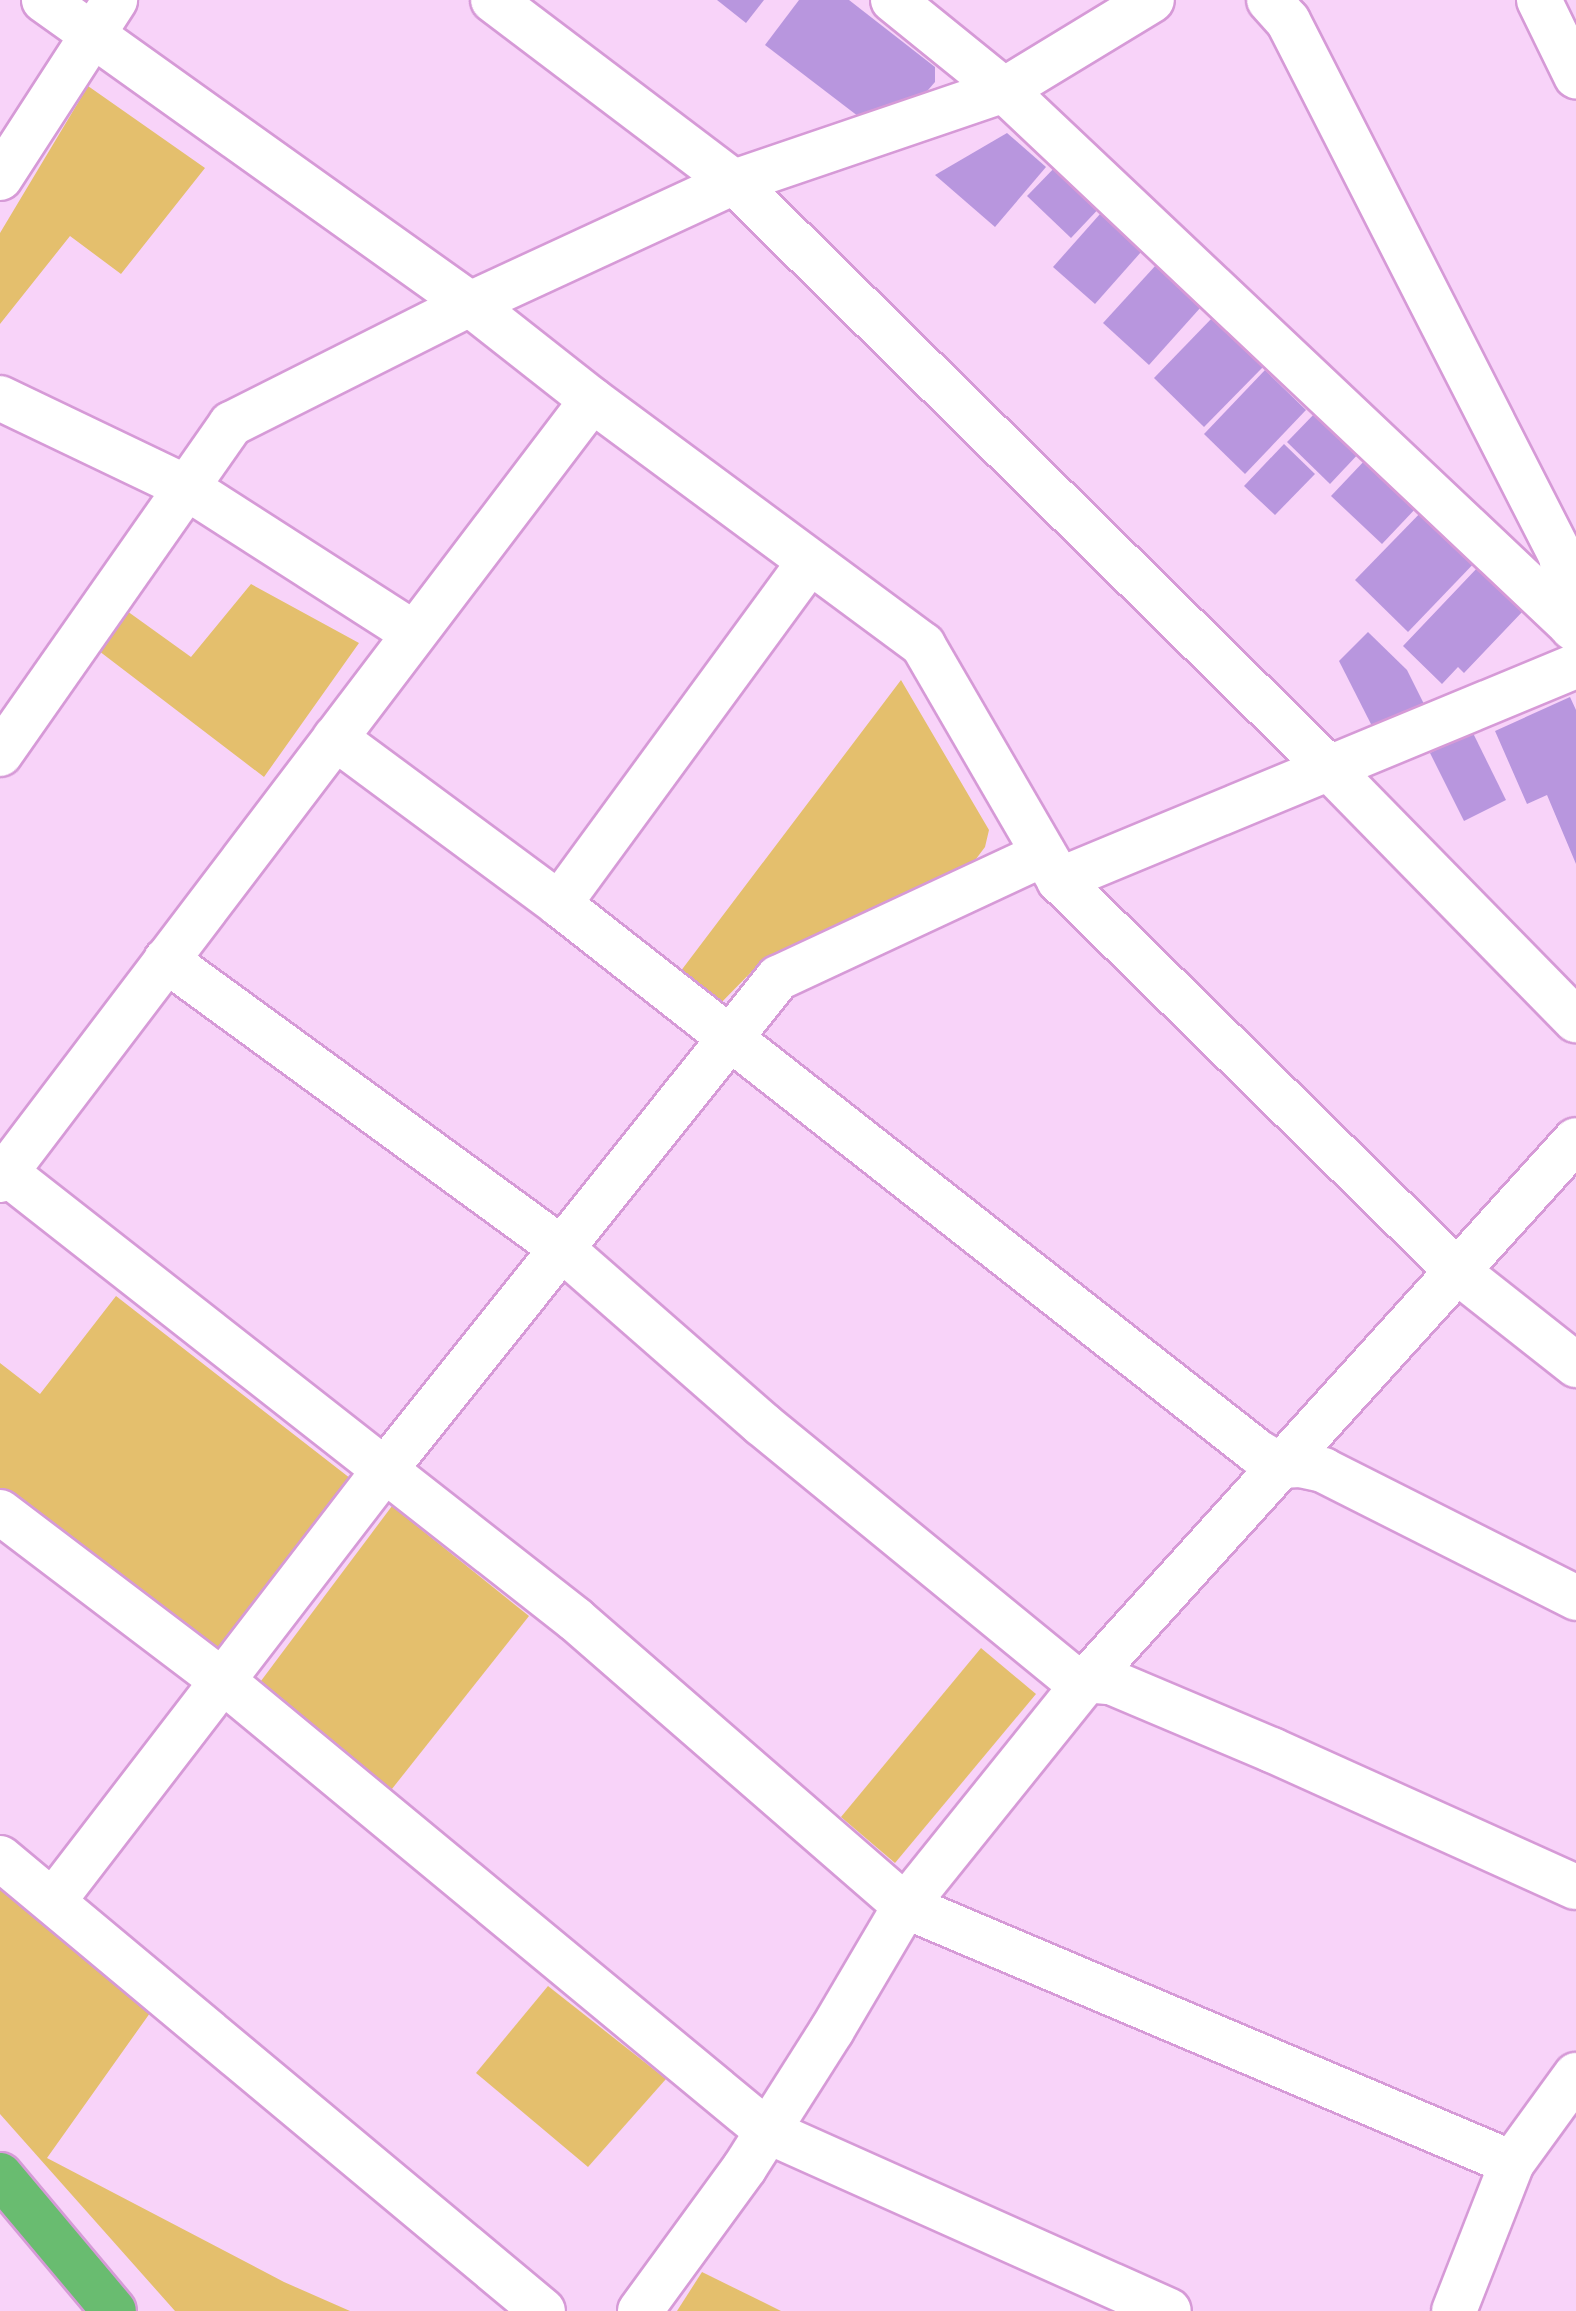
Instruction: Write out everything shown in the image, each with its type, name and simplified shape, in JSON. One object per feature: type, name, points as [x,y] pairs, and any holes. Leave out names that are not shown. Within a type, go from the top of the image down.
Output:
[{"type":"highway","points":[[0,2175],[114,2311]]},
{"type":"street","points":[[44,0],[104,16],[592,400],[923,645],[1052,867],[1457,1271],[1576,1365]]},
{"type":"street","points":[[493,0],[734,182],[1327,766],[1576,1020]]},
{"type":"street","points":[[893,0],[1004,90],[1575,641]]},
{"type":"street","points":[[0,754],[15,707],[186,487],[231,424],[470,304],[734,182],[1004,90],[1152,0]]},
{"type":"street","points":[[1269,0],[1288,21],[1561,556],[1575,641]]},
{"type":"street","points":[[1539,0],[1576,76]]},
{"type":"street","points":[[0,178],[104,16]]},
{"type":"street","points":[[0,398],[186,487],[413,633]]},
{"type":"street","points":[[592,400],[2,1174],[575,1619],[905,1906],[1512,2163]]},
{"type":"street","points":[[559,904],[809,563]]},
{"type":"street","points":[[54,1900],[383,1472],[778,978],[1052,867],[1327,766],[1575,641]]},
{"type":"street","points":[[335,738],[559,904],[729,1037],[1292,1455],[1576,1598]]},
{"type":"street","points":[[166,960],[561,1248],[762,1424],[1084,1690],[1576,1887]]},
{"type":"street","points":[[640,2311],[767,2131],[832,2030],[905,1906],[1130,1634],[1576,1140]]},
{"type":"street","points":[[0,1512],[223,1681],[767,2131],[1169,2311]]},
{"type":"street","points":[[0,1858],[543,2311]]},
{"type":"street","points":[[1454,2311],[1512,2163],[1576,2075]]},
{"type":"shaded area","points":[[88,86],[205,168],[121,274],[70,236],[0,324],[0,233]]},
{"type":"shaded area","points":[[251,584],[359,643],[264,777],[99,651],[127,611],[191,657]]},
{"type":"shaded area","points":[[901,680],[989,830],[985,847],[967,871],[764,959],[714,1010],[674,980]]},
{"type":"shaded area","points":[[116,1296],[355,1482],[217,1659],[0,1491],[0,1363],[40,1394]]},
{"type":"shaded area","points":[[392,1506],[529,1616],[384,1799],[252,1693]]},
{"type":"shaded area","points":[[981,1648],[1036,1694],[895,1863],[841,1817]]},
{"type":"shaded area","points":[[0,1887],[150,2013],[47,2158],[284,2282],[350,2311],[175,2311],[0,2114]]},
{"type":"shaded area","points":[[548,1986],[666,2079],[588,2167],[476,2073]]},
{"type":"shaded area","points":[[702,2272],[781,2311],[677,2311]]},
{"type":"building","points":[[717,0],[764,0],[746,23]]},
{"type":"building","points":[[799,0],[849,0],[935,67],[935,82],[909,112],[867,123],[765,45]]},
{"type":"building","points":[[1007,133],[1046,167],[995,227],[935,175]]},
{"type":"building","points":[[1061,161],[1105,202],[1071,238],[1027,196]]},
{"type":"building","points":[[1108,205],[1149,243],[1095,304],[1053,267]]},
{"type":"building","points":[[1156,265],[1201,307],[1149,365],[1103,323]]},
{"type":"building","points":[[1213,317],[1263,367],[1204,427],[1154,378]]},
{"type":"building","points":[[1265,370],[1306,410],[1245,474],[1204,434]]},
{"type":"building","points":[[1318,410],[1361,451],[1330,484],[1287,442]]},
{"type":"building","points":[[1284,444],[1315,474],[1275,515],[1244,486]]},
{"type":"building","points":[[1367,458],[1418,506],[1382,544],[1331,496]]},
{"type":"building","points":[[1428,505],[1480,557],[1408,632],[1355,580]]},
{"type":"building","points":[[1479,566],[1524,610],[1464,673],[1458,667],[1442,684],[1403,646]]},
{"type":"building","points":[[1368,632],[1407,670],[1424,704],[1374,730],[1339,661]]},
{"type":"building","points":[[1570,697],[1576,710],[1576,864],[1547,795],[1527,804],[1495,731]]},
{"type":"building","points":[[1472,731],[1506,800],[1464,821],[1430,753]]}]
